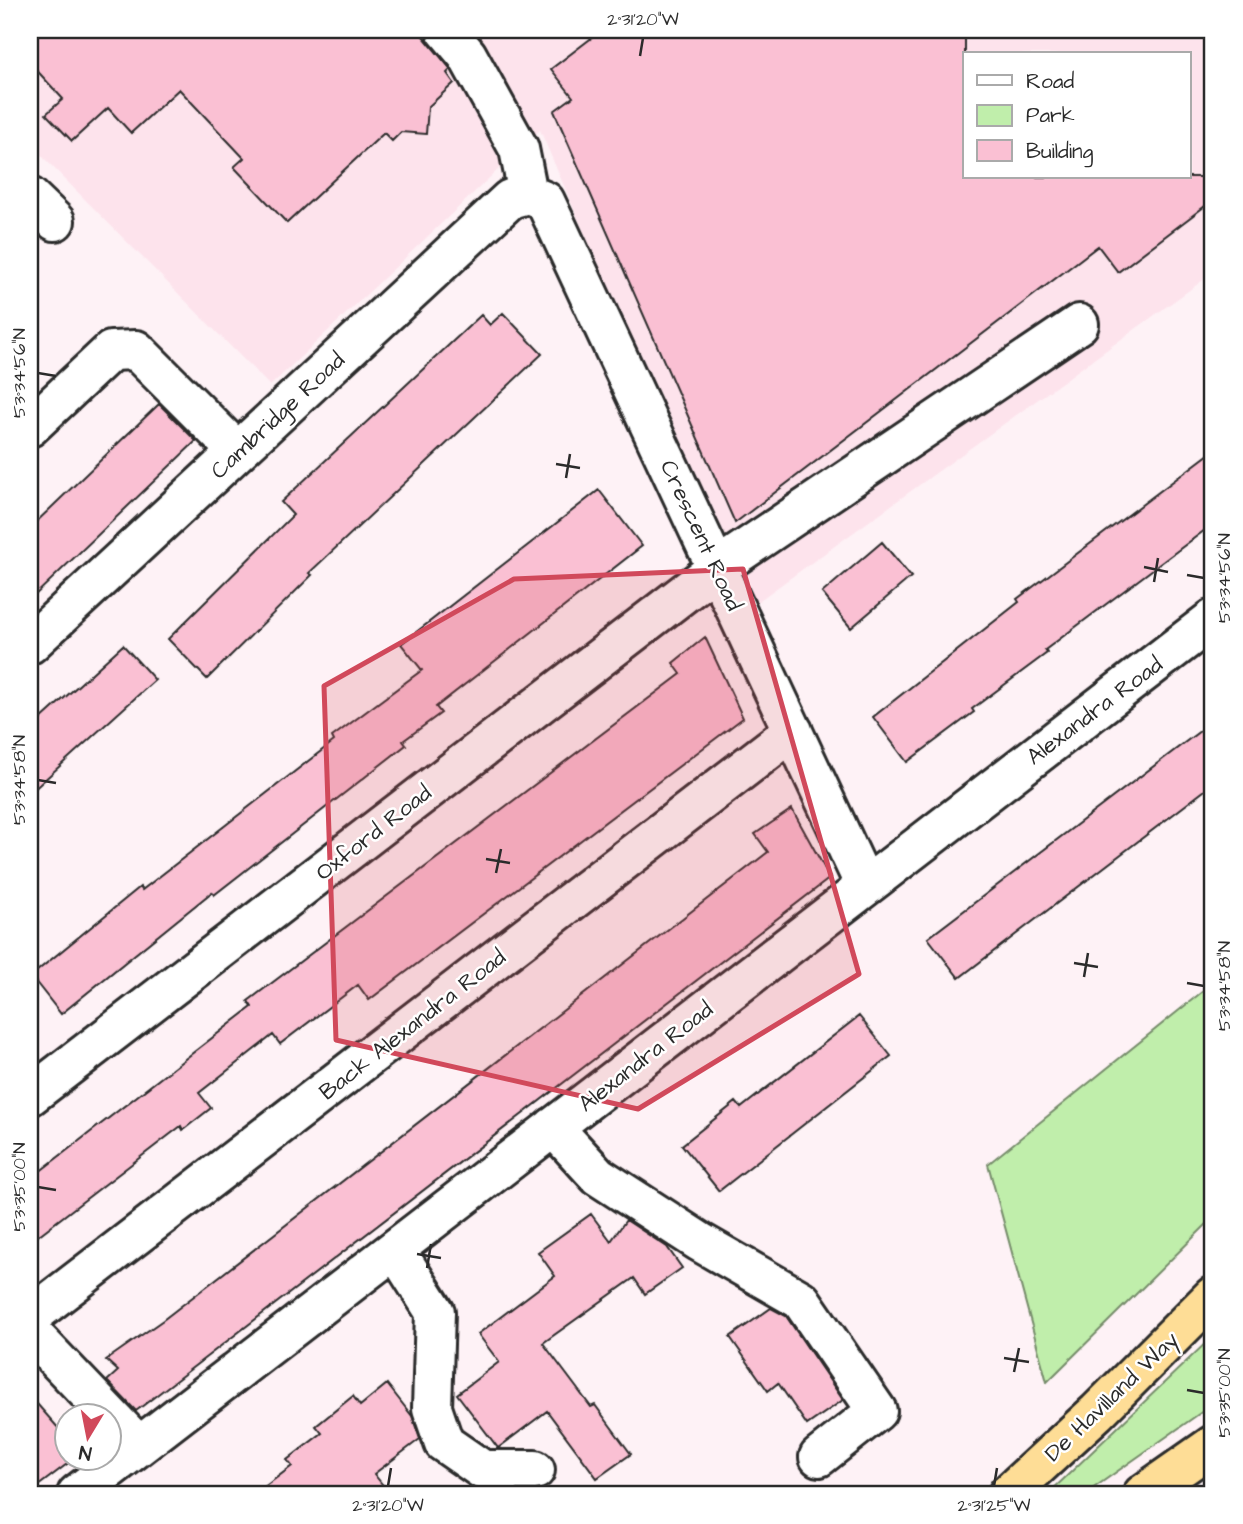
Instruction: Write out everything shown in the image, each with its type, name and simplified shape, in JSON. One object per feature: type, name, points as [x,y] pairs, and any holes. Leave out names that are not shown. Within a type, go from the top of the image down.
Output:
[{"type":"highway","name":"De Havilland Way","points":[[1008,1494],[1097,1412],[1213,1296]]},
{"type":"highway","points":[[1143,1494],[1213,1445]]},
{"type":"street","points":[[446,30],[467,55],[519,149],[528,194]]},
{"type":"street","name":"Cambridge Road","points":[[30,644],[510,199],[528,194]]},
{"type":"street","name":"Crescent Road","points":[[528,194],[545,201],[865,886]]},
{"type":"street","name":"Oxford Road","points":[[30,1096],[717,568],[1079,324]]},
{"type":"street","points":[[30,427],[111,351],[136,350],[237,452]]},
{"type":"street","name":"Alexandra Road","points":[[78,1494],[1213,619]]},
{"type":"street","name":"Back Alexandra Road","points":[[30,1317],[793,731]]},
{"type":"street","points":[[553,1127],[598,1177],[700,1242],[800,1300],[877,1411],[819,1457]]},
{"type":"street","points":[[395,1249],[435,1312],[432,1408],[444,1443],[484,1470],[535,1470]]},
{"type":"street","points":[[30,1332],[139,1446]]},
{"type":"highlighted area","points":[[743,569],[859,974],[638,1109],[336,1040],[324,686],[514,579]]},
{"type":"shaded area","points":[[30,30],[1213,30],[1213,273],[746,610],[540,130],[270,386],[30,144]]},
{"type":"green space","points":[[1213,983],[1213,1218],[1047,1382],[988,1164]]},
{"type":"green space","points":[[1213,1336],[1213,1404],[1085,1494],[1048,1494]]},
{"type":"building","points":[[30,30],[418,30],[449,67],[447,73],[454,83],[428,107],[426,134],[401,132],[392,141],[384,133],[287,223],[234,167],[244,158],[179,89],[131,133],[108,108],[72,141],[46,114],[63,99],[30,63]]},
{"type":"building","points":[[602,30],[965,30],[963,178],[1213,177],[1213,200],[1118,272],[1098,246],[735,523],[554,111],[573,97],[551,69]]},
{"type":"building","points":[[503,313],[542,354],[309,573],[312,575],[207,679],[168,639],[293,515],[281,502],[481,315],[490,325]]},
{"type":"building","points":[[159,404],[196,441],[30,600],[30,528]]},
{"type":"building","points":[[1213,451],[1213,524],[1045,650],[1047,653],[907,762],[873,717],[1019,602],[1017,599]]},
{"type":"building","points":[[599,490],[642,546],[436,707],[441,713],[403,741],[406,745],[214,895],[212,892],[61,1014],[31,976],[140,887],[142,890],[334,741],[332,737],[422,670],[401,644]]},
{"type":"building","points":[[882,542],[911,577],[851,628],[822,593]]},
{"type":"building","points":[[705,637],[743,718],[369,1000],[358,985],[280,1044],[273,1035],[199,1093],[211,1108],[183,1130],[181,1126],[30,1242],[30,1179],[252,1007],[248,1001],[681,674],[673,663]]},
{"type":"building","points":[[123,645],[155,680],[30,793],[30,729]]},
{"type":"building","points":[[1213,721],[1213,784],[959,978],[928,938]]},
{"type":"building","points":[[792,809],[830,878],[136,1411],[107,1381],[118,1371],[106,1360],[163,1320],[768,852],[755,834]]},
{"type":"building","points":[[859,1016],[891,1056],[719,1191],[682,1145],[736,1102],[741,1108]]},
{"type":"building","points":[[591,1214],[611,1241],[626,1220],[667,1247],[682,1268],[645,1294],[634,1278],[543,1343],[591,1407],[595,1405],[631,1454],[597,1478],[547,1411],[498,1448],[457,1394],[499,1362],[478,1334],[555,1276],[538,1252]]},
{"type":"building","points":[[771,1308],[786,1316],[843,1400],[807,1425],[778,1383],[768,1391],[730,1337]]},
{"type":"building","points":[[387,1384],[412,1416],[420,1439],[374,1474],[390,1494],[255,1494],[292,1466],[287,1460],[322,1433],[316,1426],[353,1396],[360,1406]]},
{"type":"building","points":[[30,1396],[52,1421],[52,1472],[56,1472],[30,1492]]}]
